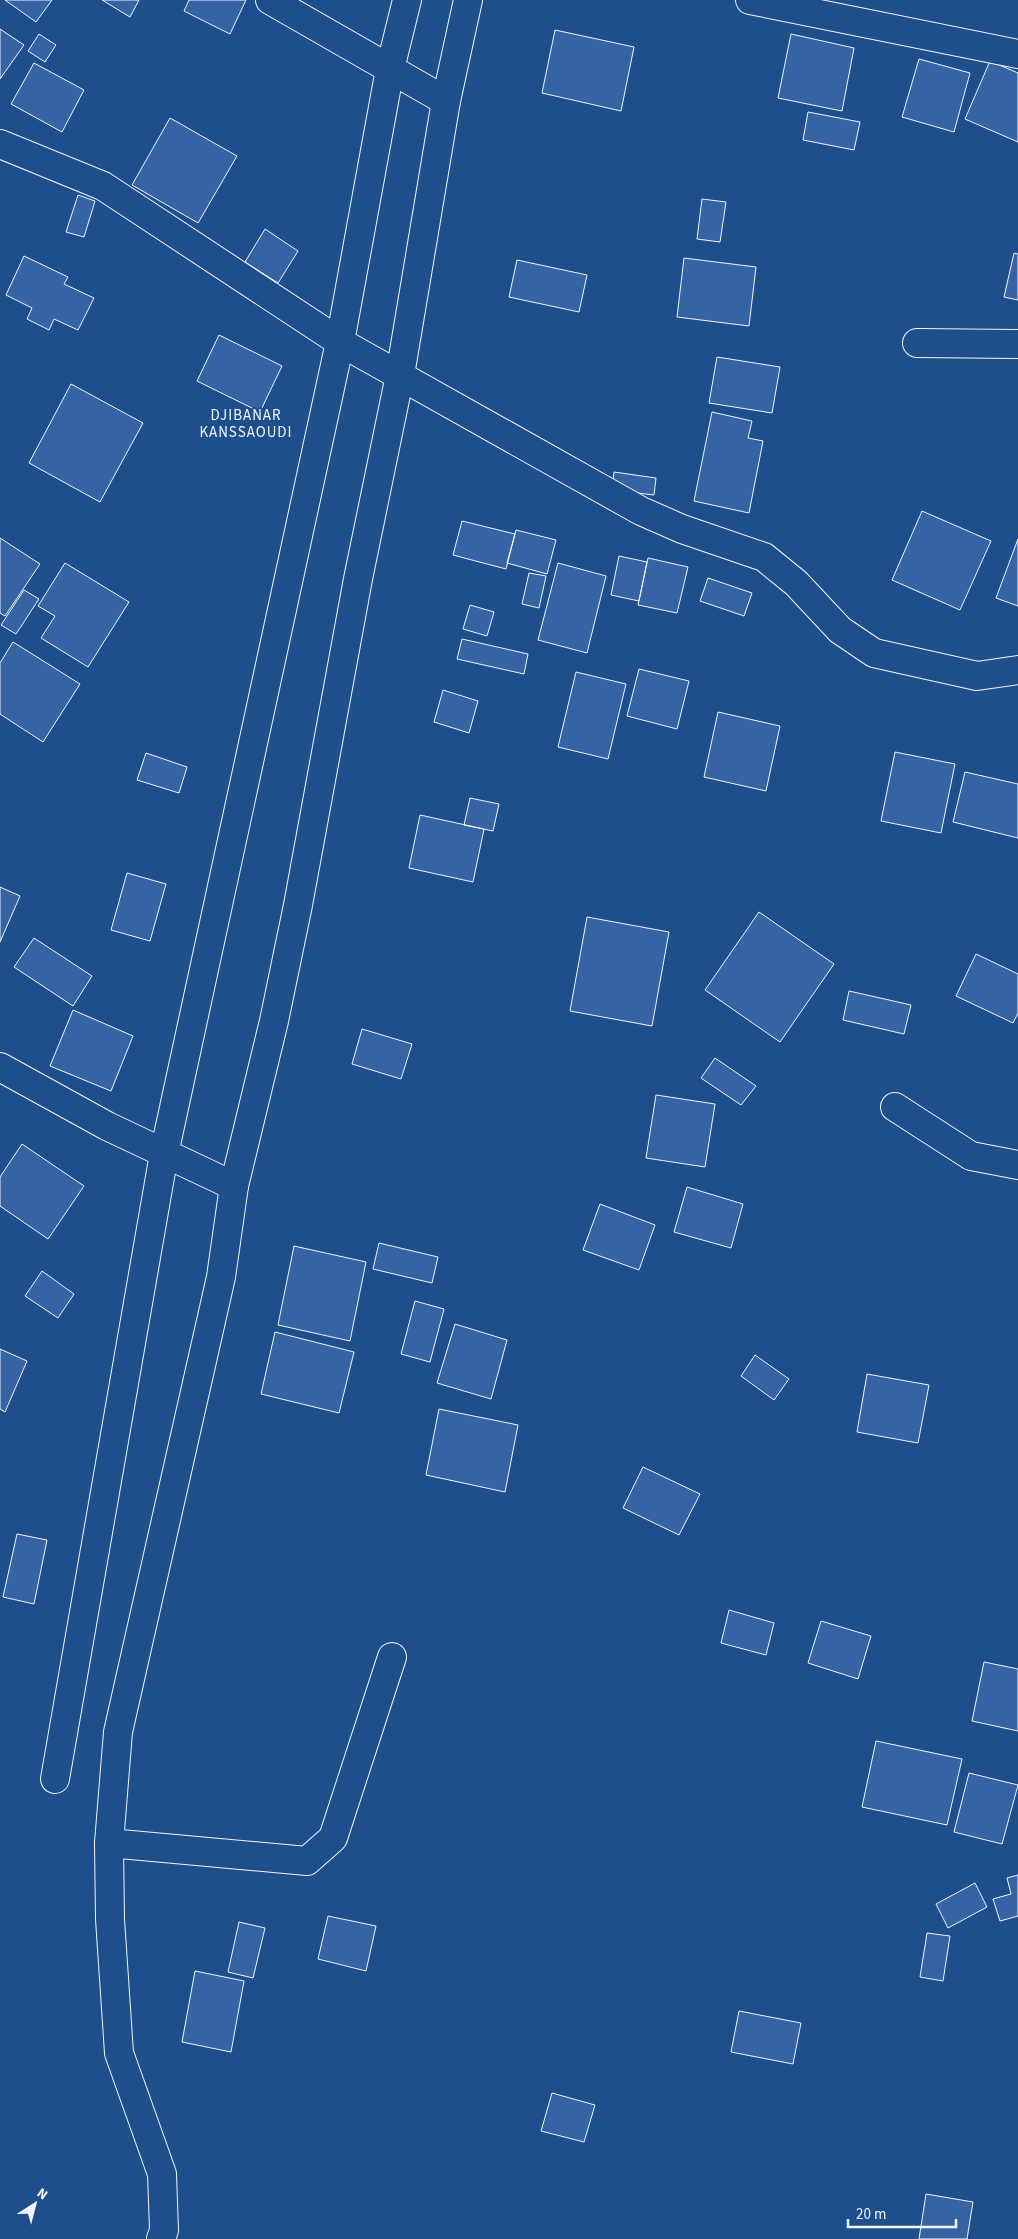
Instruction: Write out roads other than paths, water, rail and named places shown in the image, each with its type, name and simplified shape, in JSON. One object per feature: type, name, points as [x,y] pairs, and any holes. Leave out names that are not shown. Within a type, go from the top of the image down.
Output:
[{"type":"street","points":[[270,0],[446,101]]},
{"type":"street","points":[[55,1779],[164,1154],[340,342],[390,69],[406,0]]},
{"type":"street","points":[[161,2239],[164,2230],[162,2174],[119,2053],[110,1919],[110,1843],[118,1732],[221,1277],[234,1186],[274,1021],[298,905],[358,579],[400,375],[446,101],[468,0]]},
{"type":"street","points":[[750,0],[1018,54]]},
{"type":"street","points":[[0,144],[103,186],[340,342],[641,511],[682,529],[764,557],[796,583],[840,630],[874,652],[977,676],[1018,670]]},
{"type":"street","points":[[917,343],[1018,344]]},
{"type":"street","points":[[0,1067],[107,1126],[234,1186]]},
{"type":"street","points":[[895,1107],[972,1156],[1018,1165]]},
{"type":"street","points":[[110,1843],[308,1861],[333,1838],[392,1657]]},
{"type":"district","name":"DJIBANAR KANSSAOUDI","points":[[246,424]]}]
